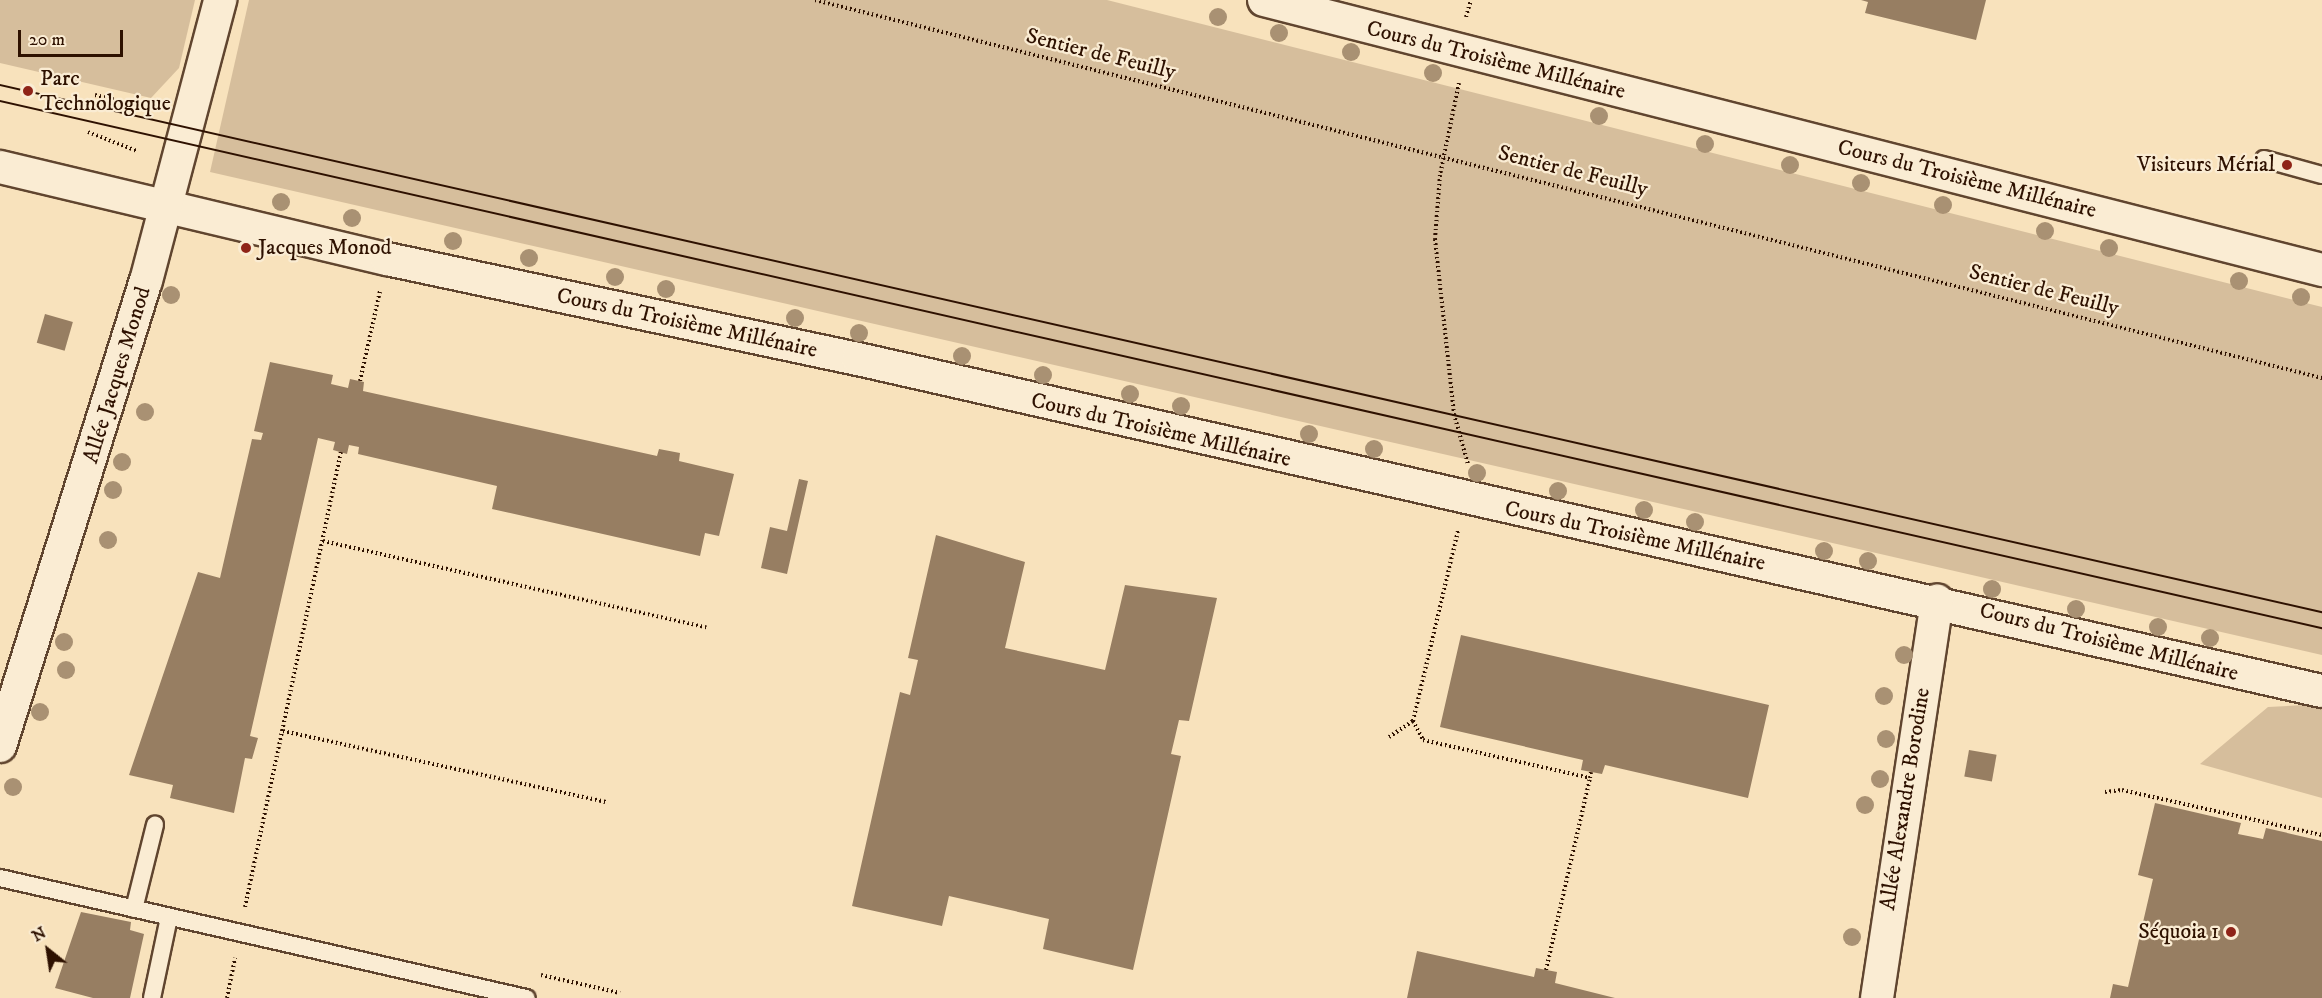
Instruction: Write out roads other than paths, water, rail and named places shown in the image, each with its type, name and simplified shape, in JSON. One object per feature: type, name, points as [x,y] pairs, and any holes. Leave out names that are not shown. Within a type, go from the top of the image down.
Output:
[{"type":"street","name":"Allée Jacques Monod","points":[[0,746],[167,206],[220,0]]},
{"type":"street","name":"Cours du Troisième Millénaire","points":[[1264,0],[2322,270]]},
{"type":"street","name":"Cours du Troisième Millénaire","points":[[0,167],[1464,499],[1937,601],[2322,691]]},
{"type":"street","name":"Allée Alexandre Borodine","points":[[1877,998],[1937,601]]},
{"type":"lane","points":[[2264,159],[2322,175]]},
{"type":"lane","points":[[134,909],[155,825]]},
{"type":"lane","points":[[0,878],[526,998]]},
{"type":"lane","points":[[152,998],[169,917]]},
{"type":"tram line","points":[[0,85],[2322,612]]},
{"type":"tram line","points":[[0,101],[2322,628]]},
{"type":"place","name":"Parc Technologique","points":[[28,91]]},
{"type":"place","name":"Visiteurs Mérial","points":[[2287,165]]},
{"type":"place","name":"Jacques Monod","points":[[246,248]]},
{"type":"place","name":"Séquoia 1","points":[[2231,932]]}]
